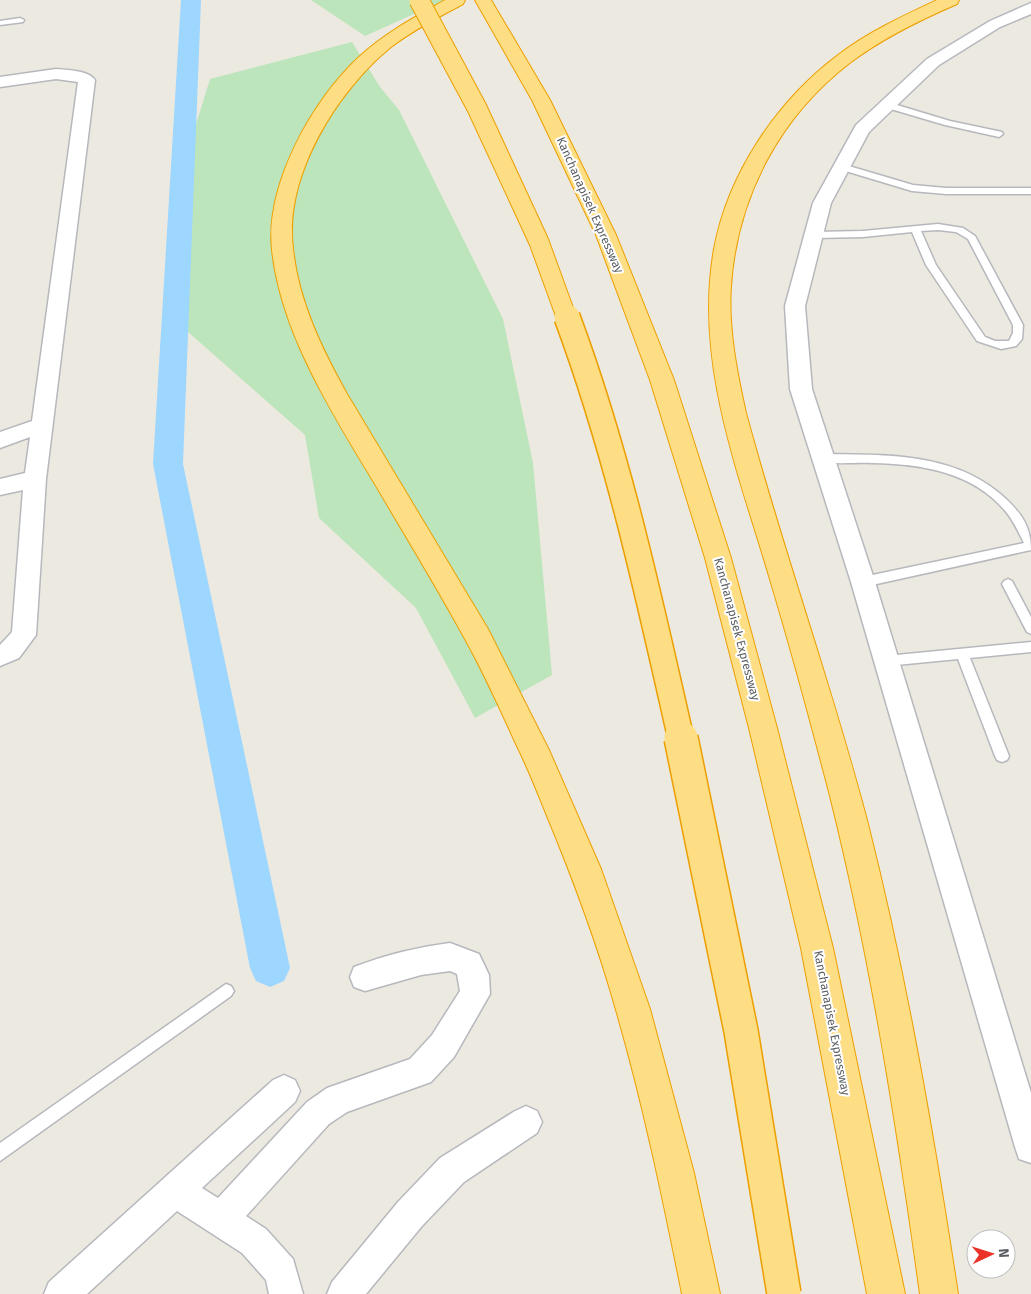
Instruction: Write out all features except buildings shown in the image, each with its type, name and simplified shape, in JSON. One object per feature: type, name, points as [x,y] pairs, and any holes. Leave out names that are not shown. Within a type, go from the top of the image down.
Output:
[{"type":"highway","points":[[419,0],[476,108],[539,242],[584,366],[624,505],[681,738],[741,1031],[784,1294]]},
{"type":"highway","points":[[457,0],[386,43],[357,68],[335,95],[313,129],[297,162],[286,203],[282,245],[289,283],[299,317],[314,354],[335,394],[478,637],[534,750],[586,869],[635,1019],[676,1173],[701,1294]]},
{"type":"highway","name":"Kanchanapisek Expressway","points":[[483,0],[541,100],[606,235],[662,380],[715,549],[763,728],[818,948],[886,1294]]},
{"type":"highway","points":[[939,1294],[908,1094],[880,944],[853,826],[827,730],[741,445],[723,349],[720,298],[724,251],[734,213],[747,179],[765,145],[787,115],[812,87],[843,59],[882,34],[951,0]]},
{"type":"street","points":[[1031,8],[995,24],[932,62],[862,129],[822,203],[795,306],[801,389],[863,582],[1031,1147]]},
{"type":"street","points":[[0,82],[60,75],[77,75],[87,80],[87,96],[35,479],[24,635],[10,651],[0,656]]},
{"type":"street","points":[[0,440],[42,425]]},
{"type":"street","points":[[0,487],[35,479]]},
{"type":"street","points":[[221,1219],[318,1112],[338,1099],[420,1071],[443,1046],[474,994],[474,975],[468,964],[450,957],[421,961],[365,977]]},
{"type":"street","points":[[61,1294],[284,1091]]},
{"type":"street","points":[[344,1294],[410,1214],[452,1170],[526,1122]]},
{"type":"street","points":[[176,1190],[254,1241],[281,1271],[286,1294]]},
{"type":"lane","points":[[0,23],[20,20]]},
{"type":"lane","points":[[887,105],[948,123],[999,134]]},
{"type":"lane","points":[[842,167],[912,188],[946,191],[1031,191]]},
{"type":"lane","points":[[814,235],[863,234],[915,228],[942,226],[957,228],[966,232],[972,238],[1018,325],[1020,335],[1018,340],[1013,344],[1002,345],[990,344],[980,339],[931,265],[915,228]]},
{"type":"lane","points":[[823,458],[914,460],[948,467],[984,485],[1010,510],[1031,545],[863,582]]},
{"type":"lane","points":[[1008,584],[1031,629]]},
{"type":"lane","points":[[886,661],[1031,647]]},
{"type":"lane","points":[[962,653],[1002,756]]},
{"type":"lane","points":[[0,1153],[226,991]]},
{"type":"green space","points":[[311,0],[445,0],[365,36]]},
{"type":"green space","points":[[352,42],[380,87],[399,110],[503,319],[533,463],[552,675],[475,718],[416,608],[319,518],[305,435],[188,332],[183,166],[210,79]]},
{"type":"waterway","points":[[191,0],[168,464],[270,968]]}]
